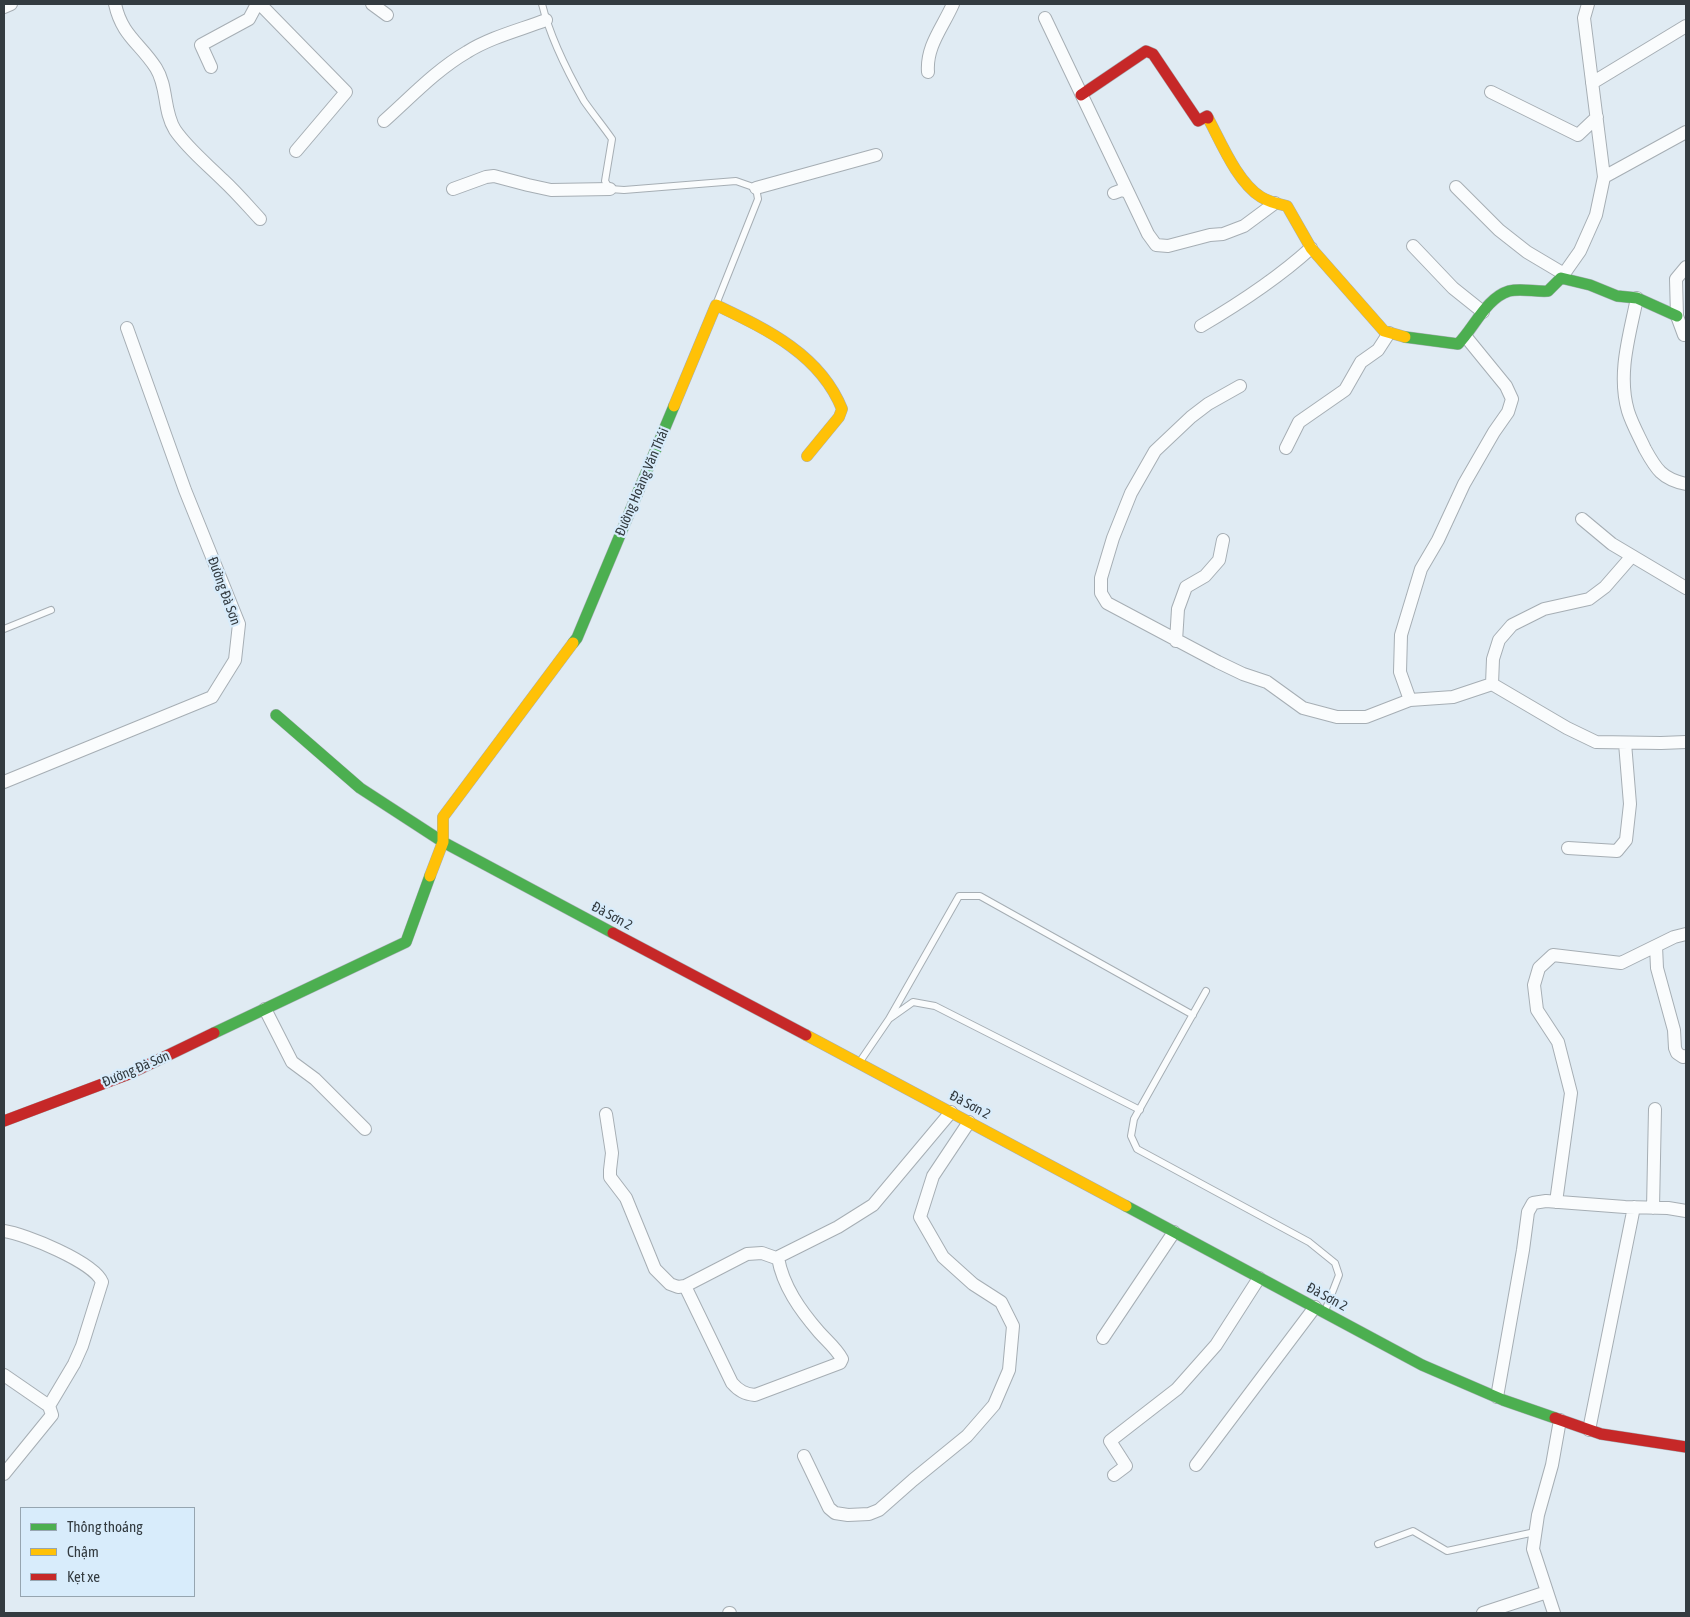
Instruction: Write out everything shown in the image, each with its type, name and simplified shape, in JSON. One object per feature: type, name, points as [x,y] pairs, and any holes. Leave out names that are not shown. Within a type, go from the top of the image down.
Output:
[{"type":"street","points":[[4,7],[11,4]]},
{"type":"street","points":[[115,4],[119,20],[158,72],[165,94],[167,111],[175,129],[192,150],[226,182],[260,219]]},
{"type":"street","points":[[211,67],[201,45],[249,19],[258,4],[346,92],[296,151]]},
{"type":"street","points":[[372,4],[387,15]]},
{"type":"street","points":[[928,72],[928,55],[953,4]]},
{"type":"street","points":[[1081,95],[1146,51],[1154,54],[1198,121],[1207,116],[1237,169],[1259,195],[1275,204],[1287,206],[1311,248],[1384,331],[1402,337],[1458,344],[1466,337],[1483,312],[1498,297],[1509,291],[1548,291],[1563,276],[1580,251],[1596,216],[1604,178],[1584,18],[1588,4]]},
{"type":"street","points":[[1045,18],[1148,234],[1156,245],[1168,246],[1210,235],[1223,234],[1244,226],[1275,204]]},
{"type":"street","points":[[384,121],[439,72],[468,51],[546,20]]},
{"type":"street","points":[[1592,83],[1686,26]]},
{"type":"street","points":[[1491,92],[1578,136],[1597,117]]},
{"type":"street","points":[[1604,178],[1686,132]]},
{"type":"street","points":[[756,188],[876,155]]},
{"type":"street","points":[[452,189],[486,176],[494,176],[551,190],[610,190]]},
{"type":"street","points":[[1456,186],[1498,230],[1563,276],[1617,296],[1637,298],[1677,316]]},
{"type":"street","points":[[1114,193],[1122,190],[1128,192]]},
{"type":"street","points":[[1413,246],[1453,288],[1483,312]]},
{"type":"street","points":[[1200,326],[1262,287],[1290,267],[1311,248]]},
{"type":"street","points":[[1684,335],[1677,316],[1676,279],[1686,267]]},
{"type":"street","points":[[1637,298],[1626,349],[1623,383],[1628,412],[1654,465],[1670,480],[1686,484]]},
{"type":"street","points":[[716,305],[762,327],[800,352],[820,374],[838,399],[842,409],[840,417],[808,456]]},
{"type":"street","name":"Đường Hoàng Văn Thái","points":[[443,842],[443,817],[577,638],[716,305]]},
{"type":"street","name":"Đường Đà Sơn","points":[[4,782],[212,697],[235,660],[239,624],[185,490],[127,328]]},
{"type":"street","points":[[1286,448],[1299,422],[1345,390],[1362,362],[1378,350],[1390,332]]},
{"type":"street","points":[[1410,700],[1400,672],[1401,635],[1421,570],[1438,540],[1464,484],[1494,432],[1508,412],[1512,399],[1506,386],[1466,337]]},
{"type":"street","points":[[1240,386],[1208,404],[1191,417],[1155,451],[1131,493],[1113,538],[1101,578],[1101,592],[1107,604],[1243,674],[1267,682],[1303,708],[1337,717],[1366,717],[1410,700],[1454,697],[1492,684],[1567,728],[1596,742],[1686,742]]},
{"type":"street","points":[[1582,519],[1612,544],[1686,588]]},
{"type":"street","points":[[1176,641],[1178,609],[1186,587],[1204,576],[1219,560],[1223,540]]},
{"type":"street","points":[[1492,684],[1493,659],[1499,640],[1512,625],[1544,609],[1589,599],[1605,587],[1632,556]]},
{"type":"street","name":"Đà Sơn 2","points":[[276,715],[360,788],[443,842],[748,1005],[859,1062],[1422,1365],[1497,1397],[1601,1434],[1686,1447]]},
{"type":"street","points":[[1568,848],[1617,852],[1626,840],[1630,804],[1625,743]]},
{"type":"street","name":"Đường Đà Sơn","points":[[4,1121],[128,1074],[406,942],[443,842]]},
{"type":"street","points":[[1556,1202],[1571,1093],[1558,1042],[1537,1010],[1534,985],[1539,968],[1553,955],[1621,963],[1686,934]]},
{"type":"street","points":[[1656,946],[1657,968],[1674,1030],[1676,1048],[1678,1054],[1683,1057],[1686,1056]]},
{"type":"street","points":[[265,1009],[292,1062],[314,1079],[365,1129]]},
{"type":"street","points":[[1653,1208],[1655,1109]]},
{"type":"street","points":[[606,1114],[612,1153],[610,1177],[626,1198],[655,1269],[670,1284],[678,1287],[685,1286],[747,1254],[762,1253],[778,1258],[838,1227],[873,1205],[951,1112]]},
{"type":"street","points":[[804,1456],[828,1508],[835,1513],[848,1515],[869,1514],[879,1510],[967,1436],[994,1405],[1009,1370],[1013,1326],[1001,1302],[973,1284],[943,1257],[920,1217],[933,1176],[969,1122]]},
{"type":"street","points":[[1497,1397],[1524,1250],[1528,1212],[1533,1203],[1546,1201],[1686,1211]]},
{"type":"street","points":[[1590,1430],[1634,1207]]},
{"type":"street","points":[[4,1231],[28,1237],[54,1249],[94,1272],[100,1277],[102,1282],[82,1346],[74,1364],[49,1406]]},
{"type":"street","points":[[1103,1338],[1174,1232]]},
{"type":"street","points":[[685,1286],[732,1383],[738,1390],[755,1396],[840,1363],[842,1359],[836,1349],[820,1333],[801,1309],[783,1278],[778,1258]]},
{"type":"street","points":[[1114,1475],[1126,1466],[1110,1441],[1177,1389],[1216,1344],[1259,1278]]},
{"type":"street","points":[[1196,1465],[1320,1310]]},
{"type":"street","points":[[4,1375],[49,1406],[52,1415],[4,1474]]},
{"type":"street","points":[[1554,1613],[1533,1550],[1538,1515],[1552,1465],[1560,1420]]},
{"type":"street","points":[[1483,1613],[1547,1592]]},
{"type":"lane","points":[[542,4],[546,20],[585,101],[612,139],[605,181],[610,190],[736,180],[756,188],[758,199],[716,305]]},
{"type":"lane","points":[[4,629],[51,610]]},
{"type":"lane","points":[[859,1062],[889,1019],[960,896],[980,896],[1193,1015]]},
{"type":"lane","points":[[1206,991],[1134,1119],[1131,1136],[1137,1148],[1310,1242],[1335,1263],[1339,1276],[1320,1310]]},
{"type":"lane","points":[[889,1019],[913,1002],[935,1006],[1140,1110]]},
{"type":"lane","points":[[1378,1544],[1413,1531],[1447,1551],[1535,1532]]},
{"type":"traffic: fast","points":[[1405,337],[1458,344],[1487,307],[1501,295],[1514,290],[1548,291],[1561,278],[1590,285],[1617,296],[1637,298],[1677,316]]},
{"type":"traffic: fast","points":[[573,643],[577,638],[674,406]]},
{"type":"traffic: fast","points":[[276,715],[360,788],[443,842],[613,933]]},
{"type":"traffic: fast","points":[[214,1033],[406,942],[430,876]]},
{"type":"traffic: fast","points":[[1126,1206],[1422,1365],[1503,1400],[1555,1418]]},
{"type":"traffic: slow","points":[[1208,118],[1230,161],[1244,182],[1264,199],[1287,206],[1311,248],[1384,331],[1405,337]]},
{"type":"traffic: slow","points":[[674,406],[716,305],[790,345],[806,358],[832,390],[842,409],[839,417],[807,456]]},
{"type":"traffic: slow","points":[[430,876],[443,842],[443,817],[573,643]]},
{"type":"traffic: slow","points":[[806,1035],[1126,1206]]},
{"type":"traffic: jam","points":[[1081,95],[1146,51],[1153,54],[1198,121],[1207,116],[1208,118]]},
{"type":"traffic: jam","points":[[613,933],[806,1035]]},
{"type":"traffic: jam","points":[[4,1121],[129,1074],[214,1033]]},
{"type":"traffic: jam","points":[[1555,1418],[1601,1434],[1686,1447]]}]
